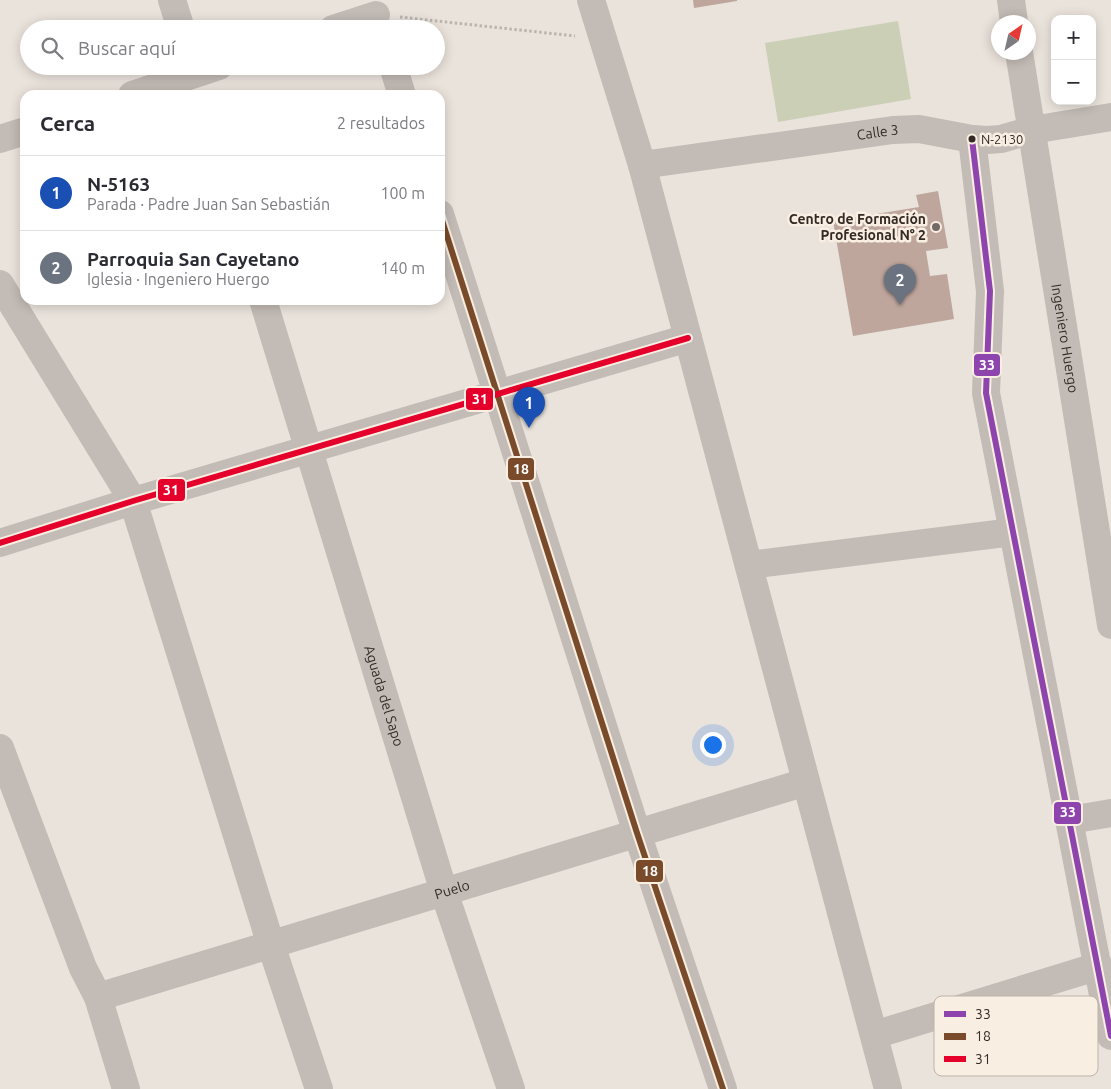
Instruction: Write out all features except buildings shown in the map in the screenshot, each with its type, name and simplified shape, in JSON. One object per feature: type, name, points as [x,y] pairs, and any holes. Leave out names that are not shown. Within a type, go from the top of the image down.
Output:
[{"type":"street","points":[[172,0],[178,20]]},
{"type":"street","points":[[591,0],[642,165],[888,1089]]},
{"type":"street","points":[[1011,0],[1013,15]]},
{"type":"street","points":[[359,20],[376,14]]},
{"type":"street","name":"Ingeniero Huergo","points":[[1020,60],[1111,625]]},
{"type":"street","points":[[150,90],[202,75]]},
{"type":"street","points":[[396,75],[400,90]]},
{"type":"street","name":"Calle 3","points":[[642,165],[900,129],[919,129],[972,139],[1001,139],[1032,130],[1111,117]]},
{"type":"street","points":[[0,139],[20,133]]},
{"type":"street","points":[[972,139],[990,291],[986,393],[1111,1036]]},
{"type":"street","points":[[445,230],[637,833],[723,1089]]},
{"type":"street","points":[[0,284],[133,501],[271,945],[319,1089]]},
{"type":"street","name":"Aguada del Sapo","points":[[265,305],[444,892],[511,1089]]},
{"type":"street","points":[[0,543],[133,501],[688,338]]},
{"type":"street","points":[[749,565],[1013,532]]},
{"type":"street","points":[[0,748],[83,968],[98,997],[126,1089]]},
{"type":"street","name":"Puelo","points":[[98,997],[806,782]]},
{"type":"street","points":[[1070,820],[1111,813]]},
{"type":"street","points":[[1001,996],[1098,966]]},
{"type":"street","points":[[874,1035],[934,1017]]},
{"type":"path","points":[[376,14],[428,20]]},
{"type":"path","points":[[445,22],[603,40]]},
{"type":"green space","points":[[898,21],[911,99],[778,122],[765,43]]},
{"type":"transit line","name":"33","points":[[972,139],[990,291],[986,393],[1111,1036]]},
{"type":"transit line","name":"18","points":[[445,230],[637,833],[723,1089]]},
{"type":"transit line","name":"31","points":[[0,543],[133,501],[688,338]]},
{"type":"place","name":"N-2130","points":[[972,139]]},
{"type":"place","name":"Centro de Formación Profesional N° 2","points":[[936,227]]},
{"type":"place","name":"Parroquia San Cayetano","points":[[900,305]]},
{"type":"place","name":"N-5163","points":[[529,428]]}]
